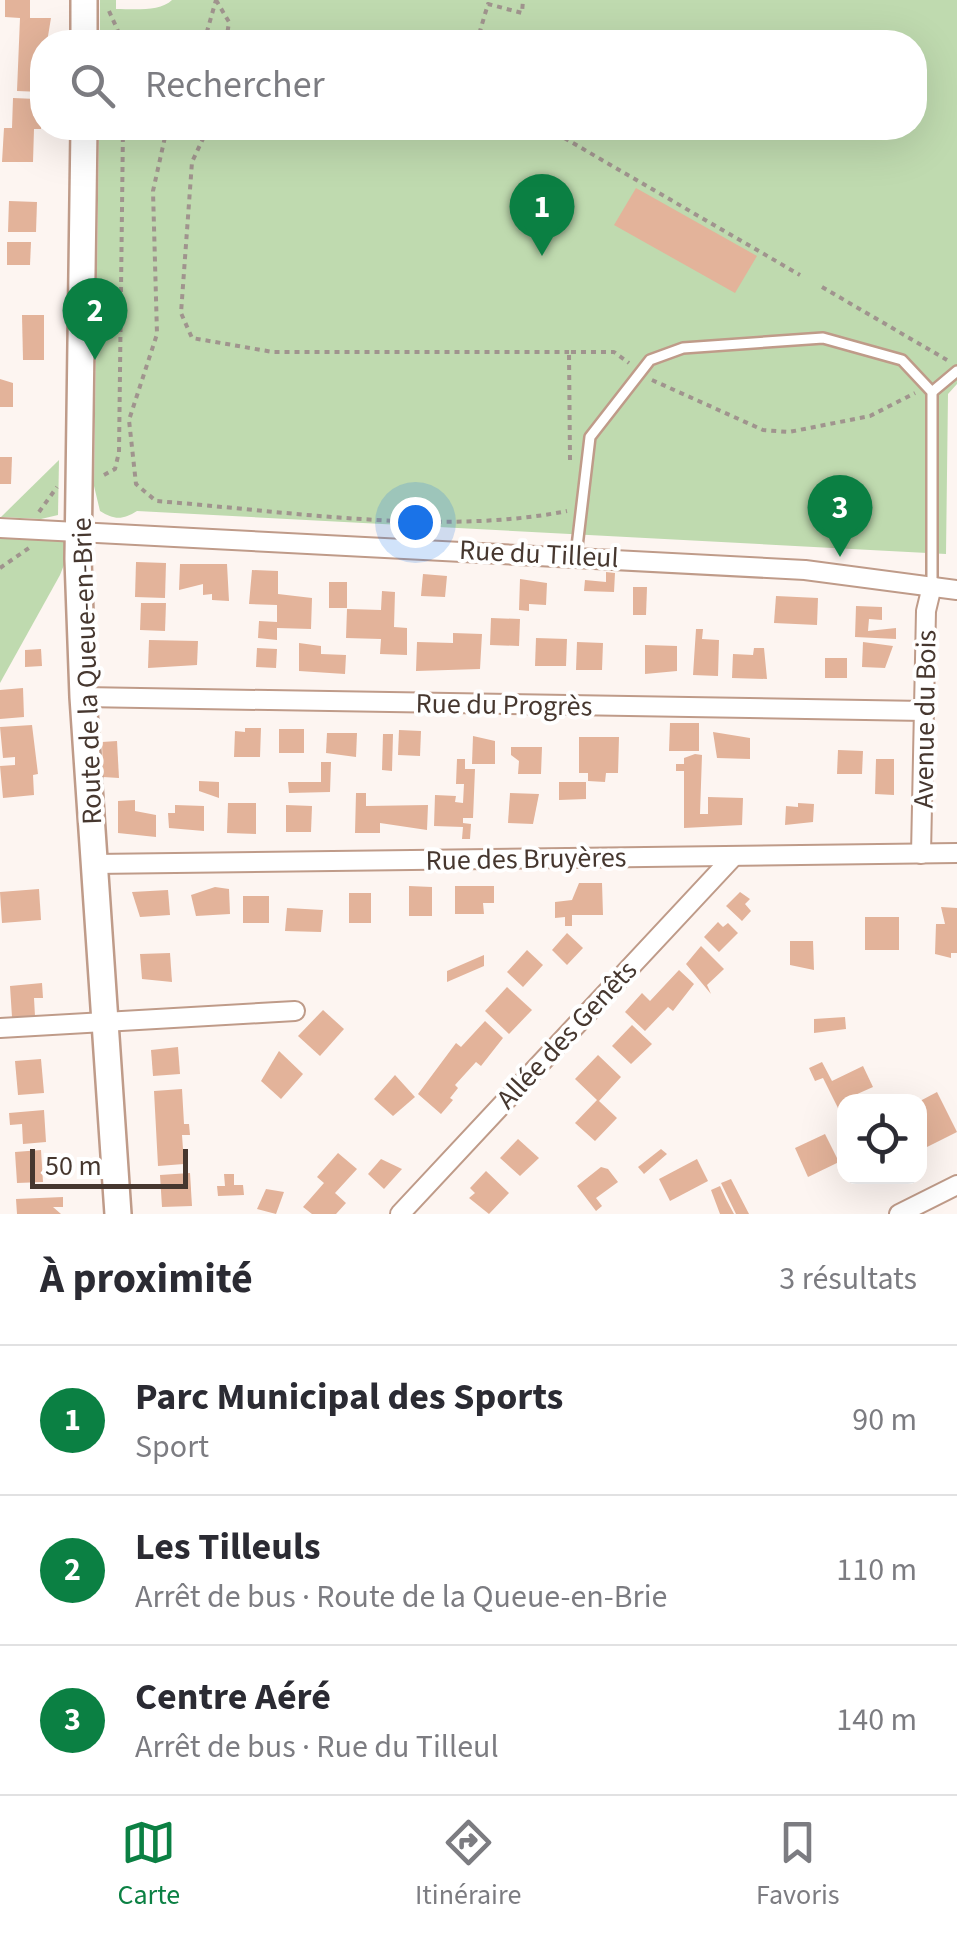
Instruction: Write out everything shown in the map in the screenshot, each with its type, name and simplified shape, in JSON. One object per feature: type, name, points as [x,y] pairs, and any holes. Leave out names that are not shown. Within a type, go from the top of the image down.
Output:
[{"type":"main road","points":[[87,30],[95,2]]},
{"type":"main road","name":"Route de la Queue-en-Brie","points":[[84,140],[78,532],[83,697],[118,1214]]},
{"type":"street","name":"Rue du Tilleul","points":[[0,528],[576,555],[805,570],[957,590]]},
{"type":"street","name":"Avenue du Bois","points":[[921,854],[926,611],[932,586]]},
{"type":"street","name":"Rue du Progrès","points":[[83,697],[924,711]]},
{"type":"street","name":"Rue des Bruyères","points":[[94,864],[957,854]]},
{"type":"street","name":"Allée des Genêts","points":[[400,1214],[734,856]]},
{"type":"street","points":[[0,1028],[105,1018],[128,1023],[295,1011]]},
{"type":"street","points":[[900,1214],[957,1185]]},
{"type":"lane","points":[[576,555],[590,438],[650,360],[683,348],[824,338],[902,360],[930,389],[932,586]]},
{"type":"lane","points":[[930,389],[957,371]]},
{"type":"path","points":[[207,30],[216,0]]},
{"type":"path","points":[[216,0],[229,22],[228,30]]},
{"type":"path","points":[[480,30],[488,4],[522,12],[523,0]]},
{"type":"path","points":[[95,2],[115,30]]},
{"type":"path","points":[[96,479],[115,469],[119,452],[123,140]]},
{"type":"path","points":[[165,140],[153,191],[157,334],[129,420],[136,484],[156,501],[345,515],[512,522],[572,510]]},
{"type":"path","points":[[202,140],[192,162],[181,313],[192,338],[273,352],[614,352],[661,386],[763,430],[789,432],[870,416],[930,389]]},
{"type":"path","points":[[567,140],[800,275]]},
{"type":"path","points":[[822,287],[930,354],[957,359]]},
{"type":"path","points":[[569,352],[570,463]]},
{"type":"path","points":[[0,568],[32,546],[36,515],[64,482]]},
{"type":"path","points":[[571,500],[576,555]]},
{"type":"green space","points":[[100,0],[116,0],[116,9],[138,9],[172,0],[957,0],[957,384],[948,394],[946,554],[137,511],[119,518],[100,511],[94,486],[99,140],[927,140],[927,30],[100,30]]},
{"type":"green space","points":[[59,460],[58,515],[41,519],[1,517]]},
{"type":"green space","points":[[0,528],[77,532],[60,575],[0,683]]},
{"type":"building","points":[[5,0],[30,0],[30,18],[51,18],[49,30],[30,30],[30,92],[17,91],[20,18],[5,17]]},
{"type":"building","points":[[13,98],[30,99],[33,162],[2,162],[4,128],[12,128]]},
{"type":"building","points":[[636,188],[757,256],[735,293],[614,225]]},
{"type":"building","points":[[9,201],[37,202],[36,232],[8,232]]},
{"type":"building","points":[[7,242],[31,242],[30,265],[7,265]]},
{"type":"building","points":[[22,315],[44,315],[44,360],[23,360]]},
{"type":"building","points":[[0,379],[13,383],[13,407],[0,407]]},
{"type":"building","points":[[0,457],[12,457],[11,484],[0,484]]},
{"type":"building","points":[[136,562],[166,563],[165,598],[135,597]]},
{"type":"building","points":[[180,564],[227,564],[229,601],[203,595],[203,584],[179,590]]},
{"type":"building","points":[[252,570],[278,571],[278,594],[312,598],[311,629],[277,628],[277,640],[258,638],[259,621],[277,622],[277,605],[249,604]]},
{"type":"building","points":[[606,572],[615,573],[614,592],[584,591],[585,580],[606,582]]},
{"type":"building","points":[[423,574],[447,576],[445,597],[421,596]]},
{"type":"building","points":[[520,579],[547,583],[546,605],[529,604],[529,611],[519,610]]},
{"type":"building","points":[[329,582],[347,582],[347,608],[329,608]]},
{"type":"building","points":[[633,587],[647,587],[646,615],[633,615]]},
{"type":"building","points":[[382,591],[395,592],[394,627],[407,628],[407,655],[380,654],[381,639],[346,638],[347,609],[381,610]]},
{"type":"building","points":[[776,596],[818,598],[817,625],[774,623]]},
{"type":"building","points":[[141,603],[166,603],[165,631],[140,630]]},
{"type":"building","points":[[856,606],[882,607],[882,620],[869,619],[868,631],[896,628],[896,639],[855,637]]},
{"type":"building","points":[[491,618],[520,619],[519,646],[490,645]]},
{"type":"building","points":[[696,629],[703,629],[702,639],[719,640],[718,676],[693,675]]},
{"type":"building","points":[[453,633],[482,634],[480,669],[416,671],[417,642],[453,643]]},
{"type":"building","points":[[536,638],[567,639],[566,666],[535,666]]},
{"type":"building","points":[[149,640],[198,641],[197,665],[148,668]]},
{"type":"building","points":[[577,642],[603,643],[602,670],[576,670]]},
{"type":"building","points":[[863,642],[893,646],[885,668],[862,667]]},
{"type":"building","points":[[299,643],[321,646],[321,654],[346,655],[345,674],[299,671]]},
{"type":"building","points":[[645,645],[677,646],[677,671],[645,674]]},
{"type":"building","points":[[257,648],[277,649],[276,668],[256,667]]},
{"type":"building","points":[[754,648],[764,648],[767,679],[732,678],[733,654],[753,655]]},
{"type":"building","points":[[41,649],[42,666],[25,667],[25,650]]},
{"type":"building","points":[[825,658],[847,658],[847,678],[825,678]]},
{"type":"building","points":[[23,688],[24,717],[0,719],[0,690]]},
{"type":"building","points":[[670,723],[699,723],[699,751],[669,751]]},
{"type":"building","points":[[32,725],[38,774],[33,775],[34,795],[3,798],[0,766],[15,765],[15,757],[3,758],[0,727]]},
{"type":"building","points":[[245,728],[261,728],[260,757],[234,757],[235,731],[245,732]]},
{"type":"building","points":[[279,729],[304,729],[304,753],[279,753]]},
{"type":"building","points":[[399,730],[421,731],[420,756],[398,755]]},
{"type":"building","points":[[713,732],[750,738],[750,759],[717,758]]},
{"type":"building","points":[[327,733],[357,733],[356,757],[326,753]]},
{"type":"building","points":[[383,734],[393,734],[392,771],[382,770]]},
{"type":"building","points":[[473,736],[495,741],[495,764],[472,764]]},
{"type":"building","points":[[579,737],[619,737],[618,773],[606,773],[605,782],[588,781],[588,773],[579,773]]},
{"type":"building","points":[[117,741],[119,778],[103,777],[102,742]]},
{"type":"building","points":[[511,747],[542,747],[541,774],[518,774],[519,761],[511,755]]},
{"type":"building","points":[[838,750],[863,751],[862,774],[837,774]]},
{"type":"building","points":[[702,755],[700,814],[708,814],[708,797],[743,798],[742,825],[684,828],[684,771],[676,771],[676,764],[684,764],[684,758]]},
{"type":"building","points":[[457,759],[465,759],[465,769],[475,769],[473,818],[463,818],[463,823],[471,824],[470,839],[462,839],[463,827],[434,826],[435,795],[456,796],[455,802],[463,803],[464,784],[456,784]]},
{"type":"building","points":[[876,759],[894,759],[894,795],[875,794]]},
{"type":"building","points":[[321,762],[331,762],[330,792],[289,793],[288,782],[321,782]]},
{"type":"building","points":[[199,781],[219,782],[219,798],[199,791]]},
{"type":"building","points":[[559,782],[586,782],[586,799],[559,800]]},
{"type":"building","points":[[356,793],[366,793],[366,806],[428,805],[427,830],[380,823],[380,833],[355,833]]},
{"type":"building","points":[[510,793],[539,794],[533,824],[508,823]]},
{"type":"building","points":[[135,800],[135,811],[156,815],[156,837],[118,833],[118,801]]},
{"type":"building","points":[[228,803],[256,803],[256,834],[227,833]]},
{"type":"building","points":[[798,803],[814,804],[813,822],[785,825],[786,806],[798,807]]},
{"type":"building","points":[[175,805],[204,806],[204,831],[169,828],[168,813],[175,813]]},
{"type":"building","points":[[286,805],[312,806],[311,832],[286,832]]},
{"type":"building","points":[[579,883],[602,883],[603,915],[572,915],[572,926],[565,926],[565,917],[555,918],[555,902],[572,900]]},
{"type":"building","points":[[409,886],[432,887],[432,916],[409,916]]},
{"type":"building","points":[[455,886],[494,886],[494,903],[483,903],[484,914],[455,914]]},
{"type":"building","points":[[215,887],[229,889],[230,914],[196,916],[191,895]]},
{"type":"building","points":[[39,889],[41,920],[2,923],[0,892]]},
{"type":"building","points":[[168,890],[170,915],[140,917],[132,892]]},
{"type":"building","points":[[740,892],[750,899],[745,904],[751,911],[742,921],[726,906]]},
{"type":"building","points":[[349,893],[371,893],[371,923],[349,923]]},
{"type":"building","points":[[243,896],[269,896],[269,923],[243,923]]},
{"type":"building","points":[[941,907],[957,908],[957,953],[951,953],[951,958],[935,954],[936,924],[945,924]]},
{"type":"building","points":[[287,908],[323,910],[321,932],[285,931]]},
{"type":"building","points":[[865,917],[899,917],[899,950],[865,950]]},
{"type":"building","points":[[718,922],[723,927],[728,923],[738,933],[719,952],[704,937]]},
{"type":"building","points":[[567,933],[583,948],[567,965],[552,950]]},
{"type":"building","points":[[790,941],[813,941],[814,970],[790,965]]},
{"type":"building","points":[[701,946],[724,969],[707,985],[711,994],[686,964]]},
{"type":"building","points":[[527,950],[543,965],[523,987],[507,972]]},
{"type":"building","points":[[170,953],[172,982],[142,979],[140,954]]},
{"type":"building","points":[[484,955],[484,966],[447,982],[447,971]]},
{"type":"building","points":[[679,970],[694,984],[673,1011],[668,1007],[645,1031],[625,1012],[642,993],[650,1001]]},
{"type":"building","points":[[42,983],[43,998],[34,998],[35,1016],[12,1017],[10,986]]},
{"type":"building","points":[[507,987],[532,1010],[509,1034],[485,1011]]},
{"type":"building","points":[[323,1010],[344,1029],[320,1056],[298,1036]]},
{"type":"building","points":[[845,1017],[846,1029],[814,1033],[814,1019]]},
{"type":"building","points":[[485,1021],[503,1038],[481,1066],[476,1062],[455,1085],[458,1088],[450,1098],[453,1100],[441,1114],[418,1094],[456,1043],[461,1047]]},
{"type":"building","points":[[632,1025],[652,1044],[631,1064],[612,1046]]},
{"type":"building","points":[[178,1047],[180,1074],[153,1076],[151,1050]]},
{"type":"building","points":[[279,1051],[303,1074],[281,1099],[261,1081]]},
{"type":"building","points":[[598,1055],[621,1077],[599,1101],[617,1118],[595,1141],[575,1123],[597,1100],[575,1079]]},
{"type":"building","points":[[41,1059],[44,1093],[18,1095],[15,1061]]},
{"type":"building","points":[[822,1062],[832,1081],[863,1066],[873,1087],[857,1094],[837,1094],[837,1106],[823,1078],[815,1081],[809,1068]]},
{"type":"building","points":[[395,1075],[415,1097],[393,1116],[374,1099]]},
{"type":"building","points":[[182,1089],[184,1124],[189,1124],[190,1135],[182,1135],[184,1164],[158,1166],[154,1091]]},
{"type":"building","points":[[937,1092],[957,1132],[927,1147],[927,1097]]},
{"type":"building","points":[[44,1110],[46,1142],[23,1144],[22,1124],[10,1125],[9,1113]]},
{"type":"building","points":[[825,1134],[837,1163],[808,1177],[795,1148]]},
{"type":"building","points":[[518,1139],[539,1158],[520,1176],[500,1158]]},
{"type":"building","points":[[661,1149],[667,1154],[644,1174],[638,1167]]},
{"type":"building","points":[[41,1150],[43,1182],[17,1183],[15,1152]]},
{"type":"building","points":[[338,1153],[357,1169],[335,1193],[346,1203],[336,1214],[312,1214],[303,1207],[324,1183],[317,1177]]},
{"type":"building","points":[[381,1159],[402,1169],[384,1189],[368,1174]]},
{"type":"building","points":[[697,1159],[708,1181],[670,1201],[659,1179]]},
{"type":"building","points":[[601,1167],[608,1169],[618,1182],[596,1198],[602,1206],[596,1211],[577,1186]]},
{"type":"building","points":[[486,1171],[509,1193],[489,1214],[469,1198],[475,1193],[470,1188]]},
{"type":"building","points":[[190,1173],[192,1206],[162,1207],[160,1175]]},
{"type":"building","points":[[224,1174],[234,1174],[234,1185],[243,1185],[244,1195],[218,1196],[217,1186],[225,1186]]},
{"type":"building","points":[[731,1179],[749,1214],[736,1214],[721,1183]]},
{"type":"building","points":[[720,1186],[734,1214],[720,1214],[711,1190]]},
{"type":"building","points":[[266,1189],[284,1192],[276,1214],[257,1209]]},
{"type":"building","points":[[63,1197],[63,1207],[53,1207],[61,1214],[17,1214],[16,1199]]},
{"type":"place","name":"Parc Municipal des Sports","points":[[542,256]]},
{"type":"place","name":"Les Tilleuls","points":[[95,360]]},
{"type":"place","name":"Centre Aéré","points":[[840,557]]}]
